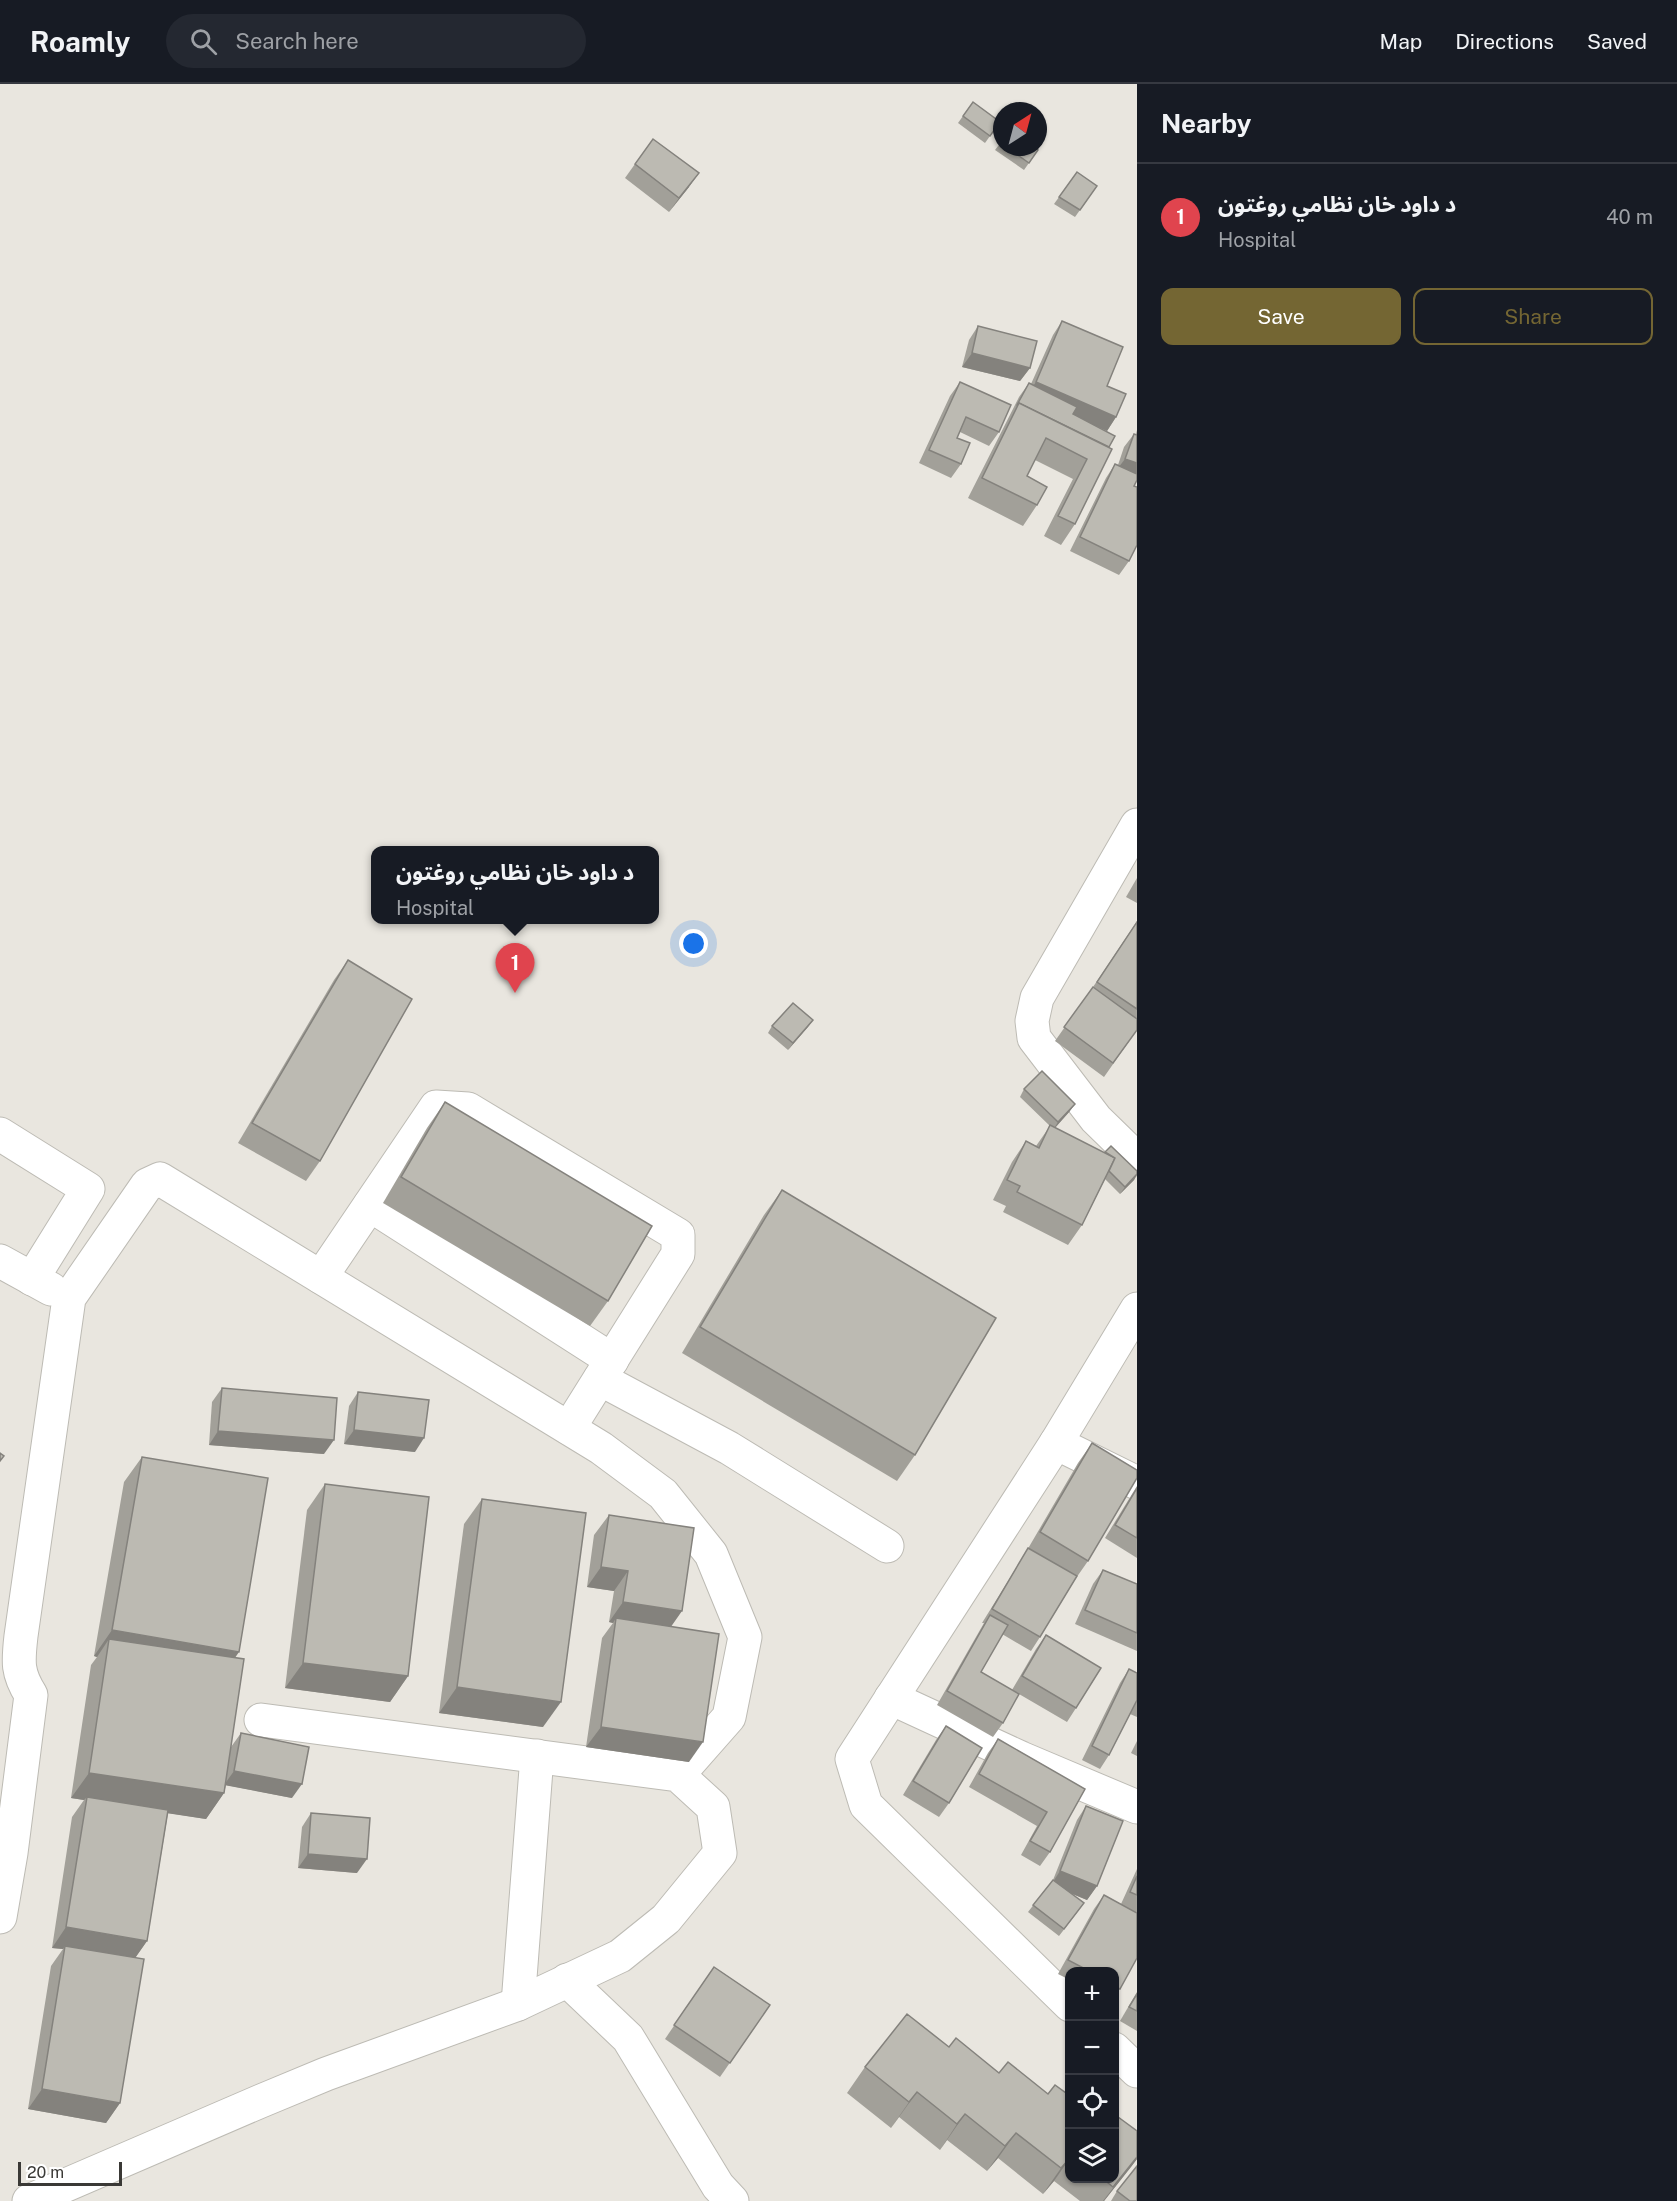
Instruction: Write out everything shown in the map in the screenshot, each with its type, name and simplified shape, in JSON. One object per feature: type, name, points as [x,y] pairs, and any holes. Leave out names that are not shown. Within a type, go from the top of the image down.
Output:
[{"type":"street","points":[[1137,825],[1037,998],[1032,1021],[1034,1038],[1096,1119],[1137,1159]]},
{"type":"street","points":[[321,1277],[436,1107],[468,1109],[678,1235],[678,1254],[569,1428]]},
{"type":"street","points":[[0,1134],[88,1189],[32,1279]]},
{"type":"street","points":[[0,1917],[11,1853],[31,1695],[9,1661],[21,1636],[69,1298],[147,1185],[160,1179],[601,1448],[663,1494],[711,1554],[745,1637],[729,1717],[678,1775]]},
{"type":"street","points":[[370,1205],[606,1369],[887,1546]]},
{"type":"street","points":[[0,1261],[69,1298]]},
{"type":"street","points":[[1065,2000],[866,1805],[852,1760],[1056,1443],[1137,1309]]},
{"type":"street","points":[[1056,1443],[1137,1483]]},
{"type":"street","points":[[891,1698],[1021,1758],[1137,1807]]},
{"type":"street","points":[[29,2201],[326,2074],[518,2004],[620,1956],[666,1919],[720,1853],[713,1807],[678,1775],[261,1720]]},
{"type":"street","points":[[518,2004],[537,1756]]},
{"type":"street","points":[[567,1980],[628,2038],[718,2186],[732,2201]]},
{"type":"street","points":[[1119,2054],[1137,2071]]},
{"type":"building","points":[[973,102],[993,117],[993,132],[990,136],[963,116]]},
{"type":"building","points":[[653,139],[699,173],[679,198],[635,164]]},
{"type":"building","points":[[1019,156],[1034,156],[1029,163]]},
{"type":"building","points":[[1077,172],[1097,186],[1080,210],[1059,197]]},
{"type":"building","points":[[1062,321],[1123,347],[1107,386],[1126,394],[1116,417],[1036,382]]},
{"type":"building","points":[[978,326],[1037,341],[1030,368],[972,353]]},
{"type":"building","points":[[960,382],[1011,405],[999,432],[966,417],[957,438],[970,443],[961,464],[929,450]]},
{"type":"building","points":[[1029,383],[1077,407],[1073,414],[1115,436],[1109,447],[1019,403],[1018,406],[1017,405]]},
{"type":"building","points":[[1019,403],[1112,449],[1075,524],[1058,516],[1087,459],[1046,438],[1027,476],[1047,487],[1037,505],[982,478]]},
{"type":"building","points":[[1134,434],[1137,435],[1137,463],[1125,459]]},
{"type":"building","points":[[1115,464],[1137,474],[1134,486],[1137,487],[1137,545],[1129,561],[1080,537]]},
{"type":"building","points":[[1137,922],[1137,1009],[1097,982]]},
{"type":"building","points":[[348,960],[412,999],[320,1161],[252,1123]]},
{"type":"building","points":[[1093,987],[1137,1019],[1137,1030],[1113,1063],[1064,1027]]},
{"type":"building","points":[[793,1003],[813,1020],[793,1043],[772,1026]]},
{"type":"building","points":[[1042,1071],[1075,1104],[1058,1122],[1024,1089]]},
{"type":"building","points":[[445,1102],[652,1226],[608,1301],[401,1177]]},
{"type":"building","points":[[1050,1125],[1115,1158],[1082,1225],[1017,1192],[1020,1186],[1007,1180],[1026,1141],[1039,1148]]},
{"type":"building","points":[[1111,1146],[1137,1171],[1125,1187],[1109,1171],[1115,1158],[1105,1152]]},
{"type":"building","points":[[782,1190],[996,1318],[915,1455],[700,1327]]},
{"type":"building","points":[[222,1388],[337,1398],[334,1440],[218,1431]]},
{"type":"building","points":[[358,1392],[429,1400],[424,1438],[354,1430]]},
{"type":"building","points":[[1092,1443],[1137,1470],[1137,1478],[1088,1561],[1040,1532]]},
{"type":"building","points":[[142,1457],[268,1478],[239,1652],[112,1630]]},
{"type":"building","points":[[325,1484],[429,1497],[408,1676],[303,1663]]},
{"type":"building","points":[[1137,1488],[1137,1538],[1115,1525]]},
{"type":"building","points":[[482,1499],[586,1513],[561,1702],[457,1687]]},
{"type":"building","points":[[609,1515],[694,1528],[682,1611],[623,1602],[628,1571],[601,1567]]},
{"type":"building","points":[[1028,1548],[1077,1576],[1040,1637],[992,1609]]},
{"type":"building","points":[[1103,1570],[1137,1584],[1137,1633],[1085,1610]]},
{"type":"building","points":[[990,1615],[1008,1625],[981,1672],[1019,1694],[1003,1723],[947,1691]]},
{"type":"building","points":[[616,1618],[719,1634],[703,1742],[601,1727]]},
{"type":"building","points":[[1046,1635],[1101,1668],[1076,1708],[1022,1676]]},
{"type":"building","points":[[109,1639],[244,1659],[224,1793],[89,1773]]},
{"type":"building","points":[[1129,1669],[1137,1673],[1137,1700],[1109,1755],[1092,1746]]},
{"type":"building","points":[[946,1726],[982,1748],[949,1803],[913,1781]]},
{"type":"building","points":[[241,1733],[309,1747],[302,1784],[234,1771]]},
{"type":"building","points":[[998,1739],[1085,1789],[1050,1852],[1030,1841],[1047,1812],[979,1774]]},
{"type":"building","points":[[87,1797],[168,1810],[147,1941],[66,1927]]},
{"type":"building","points":[[1086,1806],[1123,1821],[1097,1886],[1060,1871]]},
{"type":"building","points":[[311,1813],[370,1818],[367,1859],[308,1854]]},
{"type":"building","points":[[1137,1876],[1137,1895],[1130,1892]]},
{"type":"building","points":[[1053,1880],[1084,1903],[1064,1929],[1033,1905]]},
{"type":"building","points":[[1104,1895],[1137,1913],[1137,1958],[1120,1989],[1119,1967],[1081,1967],[1068,1960]]},
{"type":"building","points":[[65,1946],[144,1959],[120,2103],[42,2089]]},
{"type":"building","points":[[714,1967],[770,2005],[730,2063],[674,2025]]},
{"type":"building","points":[[1137,1994],[1137,2011],[1129,2007]]},
{"type":"building","points":[[907,2014],[949,2047],[956,2038],[999,2073],[1008,2062],[1048,2094],[1055,2085],[1065,2092],[1065,2164],[1061,2168],[1016,2133],[1005,2146],[965,2114],[957,2124],[917,2092],[909,2102],[865,2067]]},
{"type":"building","points":[[1119,2118],[1137,2131],[1137,2157],[1119,2180]]},
{"type":"building","points":[[1137,2166],[1137,2201],[1130,2201],[1117,2191]]},
{"type":"place","name":"د داود خان نظامي روغتون","points":[[515,993]]}]
